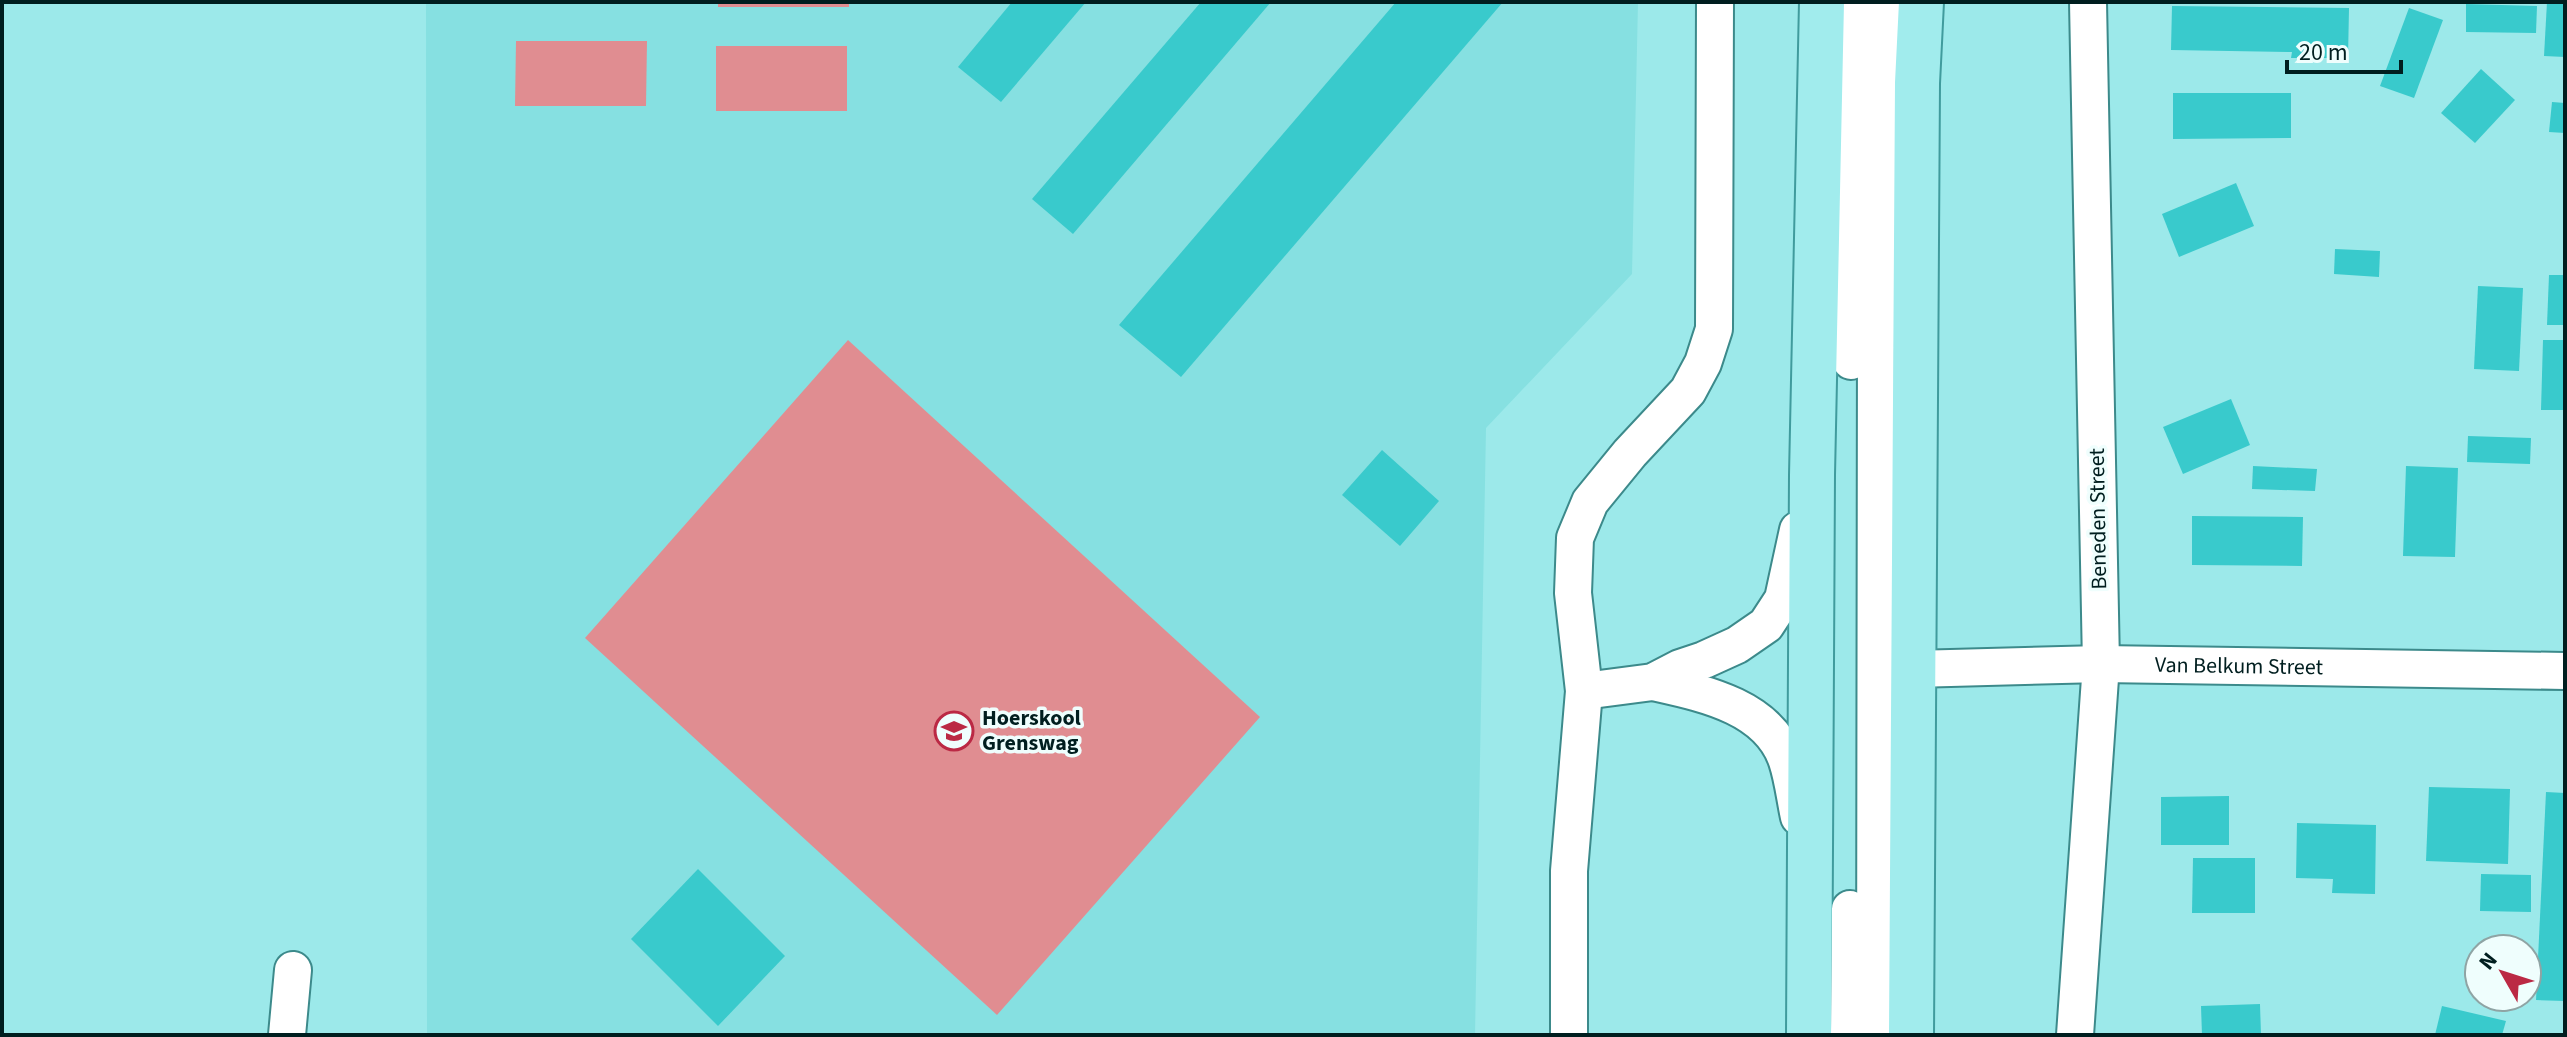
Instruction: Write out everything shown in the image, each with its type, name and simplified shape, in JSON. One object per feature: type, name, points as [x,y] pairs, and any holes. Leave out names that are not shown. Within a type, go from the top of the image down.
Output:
[{"type":"main road","points":[[1809,1035],[1812,475],[1822,2]]},
{"type":"main road","points":[[1911,1035],[1917,83],[1921,2]]},
{"type":"street","points":[[1569,1035],[1569,871],[1584,691],[1573,593],[1575,538],[1590,502],[1630,453],[1688,391],[1703,363],[1714,329],[1715,2]]},
{"type":"street","points":[[1849,1035],[1851,330],[1856,2]]},
{"type":"street","points":[[1875,1035],[1876,329],[1886,2]]},
{"type":"street","name":"Beneden Street","points":[[2075,1035],[2101,664],[2088,2]]},
{"type":"street","points":[[1584,691],[1653,682],[1737,645],[1766,625],[1783,599],[1812,475]]},
{"type":"street","name":"Van Belkum Street","points":[[1913,669],[2101,664],[2565,671]]},
{"type":"street","points":[[1653,682],[1716,699],[1744,711],[1771,734],[1787,759],[1810,869]]},
{"type":"street","points":[[287,1035],[293,970]]},
{"type":"shaded area","name":"Hoerskool Grenswag","points":[[426,2],[1638,2],[1632,274],[1486,428],[1475,1035],[427,1035]]},
{"type":"shaded area","points":[[718,2],[849,2],[849,7],[718,7]]},
{"type":"shaded area","points":[[516,41],[647,41],[646,106],[515,106]]},
{"type":"shaded area","points":[[716,46],[847,46],[847,111],[716,111]]},
{"type":"shaded area","points":[[848,340],[1260,717],[997,1015],[585,638]]},
{"type":"building","points":[[1012,2],[1086,2],[1001,102],[958,67]]},
{"type":"building","points":[[1201,2],[1271,2],[1073,234],[1032,199]]},
{"type":"building","points":[[1396,2],[1503,2],[1181,377],[1119,325]]},
{"type":"building","points":[[2547,2],[2565,2],[2565,57],[2544,56]]},
{"type":"building","points":[[2466,4],[2537,6],[2536,33],[2466,32]]},
{"type":"building","points":[[2172,6],[2349,8],[2348,58],[2291,58],[2292,52],[2171,50]]},
{"type":"building","points":[[2409,8],[2443,20],[2414,98],[2380,86]]},
{"type":"building","points":[[2481,69],[2515,100],[2475,143],[2441,113]]},
{"type":"building","points":[[2173,93],[2291,93],[2291,138],[2173,139]]},
{"type":"building","points":[[2552,102],[2565,103],[2565,133],[2549,132]]},
{"type":"building","points":[[2236,183],[2254,226],[2179,257],[2162,214]]},
{"type":"building","points":[[2335,249],[2380,251],[2379,277],[2334,274]]},
{"type":"building","points":[[2549,275],[2565,275],[2565,325],[2547,325]]},
{"type":"building","points":[[2478,286],[2523,288],[2519,371],[2474,369]]},
{"type":"building","points":[[2543,340],[2565,340],[2565,410],[2541,410]]},
{"type":"building","points":[[2231,399],[2250,445],[2183,474],[2163,427]]},
{"type":"building","points":[[2468,436],[2531,438],[2530,464],[2467,462]]},
{"type":"building","points":[[1382,450],[1439,501],[1400,546],[1342,495]]},
{"type":"building","points":[[2253,466],[2317,469],[2315,491],[2252,489]]},
{"type":"building","points":[[2406,466],[2458,468],[2455,557],[2403,556]]},
{"type":"building","points":[[2192,516],[2303,517],[2302,566],[2192,565]]},
{"type":"building","points":[[2429,787],[2510,789],[2508,864],[2426,861]]},
{"type":"building","points":[[2546,792],[2565,793],[2565,1001],[2543,1000],[2543,933],[2539,933]]},
{"type":"building","points":[[2229,796],[2229,845],[2161,845],[2161,797]]},
{"type":"building","points":[[2297,823],[2376,825],[2375,894],[2332,893],[2333,879],[2296,878]]},
{"type":"building","points":[[2193,858],[2255,858],[2255,913],[2192,913]]},
{"type":"building","points":[[698,869],[785,956],[718,1026],[631,939]]},
{"type":"building","points":[[2481,874],[2531,875],[2531,912],[2480,911]]},
{"type":"building","points":[[2260,1004],[2261,1035],[2202,1035],[2201,1006]]},
{"type":"building","points":[[2442,1006],[2506,1021],[2502,1035],[2435,1035]]},
{"type":"place","name":"Hoerskool Grenswag","points":[[954,731]]}]
